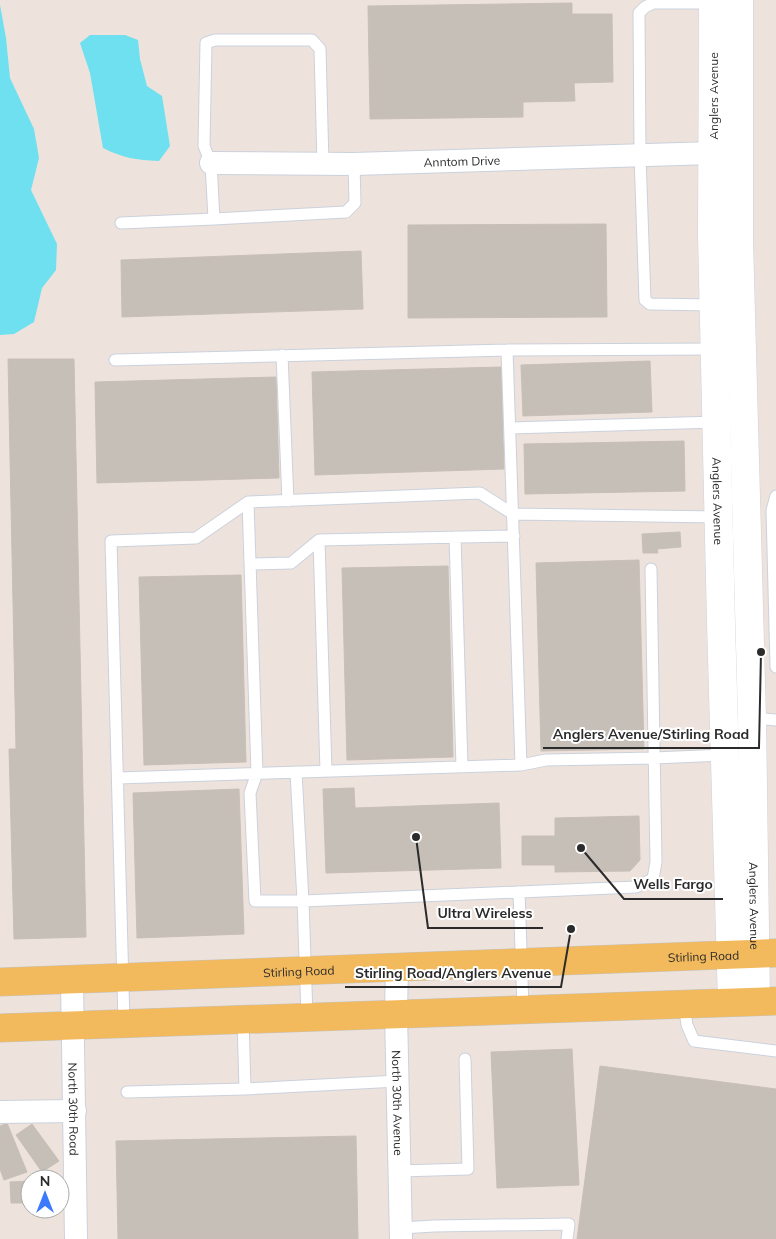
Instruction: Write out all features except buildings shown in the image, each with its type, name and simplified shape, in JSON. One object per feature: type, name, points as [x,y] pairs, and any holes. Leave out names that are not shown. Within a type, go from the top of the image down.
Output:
[{"type":"main road","name":"Stirling Road","points":[[0,982],[754,954]]},
{"type":"main road","points":[[0,1028],[755,1001]]},
{"type":"street","name":"Anglers Avenue","points":[[722,1],[713,153],[714,306],[724,755],[754,954]]},
{"type":"street","name":"Anglers Avenue","points":[[722,1],[739,240],[743,384],[764,719],[754,954],[755,1001]]},
{"type":"street","name":"Anntom Drive","points":[[211,163],[354,164],[713,153]]},
{"type":"street","points":[[715,349],[726,355],[736,366],[743,384]]},
{"type":"street","name":"North 30th Avenue","points":[[397,967],[396,1014],[401,1234]]},
{"type":"street","name":"North 30th Road","points":[[72,980],[76,1239]]},
{"type":"street","points":[[0,1112],[75,1111]]},
{"type":"lane","points":[[714,306],[650,304],[645,300],[640,156],[639,13],[644,7],[653,3],[722,1]]},
{"type":"lane","points":[[214,219],[211,163],[204,146],[206,43],[215,40],[312,40],[320,49],[323,164]]},
{"type":"lane","points":[[120,223],[346,212],[355,202],[354,164]]},
{"type":"lane","points":[[115,360],[508,350],[715,349]]},
{"type":"lane","points":[[508,350],[521,765]]},
{"type":"lane","points":[[282,355],[288,500]]},
{"type":"lane","points":[[510,428],[717,422]]},
{"type":"lane","points":[[124,1023],[111,541],[196,538],[248,502],[288,500],[480,493],[513,514],[719,517]]},
{"type":"lane","points":[[776,496],[772,510],[776,667]]},
{"type":"lane","points":[[248,502],[257,773],[250,794],[255,902],[636,887],[653,879],[656,862],[651,569]]},
{"type":"lane","points":[[250,564],[290,563],[319,540],[514,536]]},
{"type":"lane","points":[[455,537],[462,766]]},
{"type":"lane","points":[[319,540],[326,771]]},
{"type":"lane","points":[[118,778],[521,765],[546,760],[724,755]]},
{"type":"lane","points":[[296,772],[307,1016]]},
{"type":"lane","points":[[519,892],[523,1009]]},
{"type":"lane","points":[[684,1004],[687,1025],[694,1041],[776,1051]]},
{"type":"lane","points":[[243,1018],[246,1089]]},
{"type":"lane","points":[[400,1171],[468,1169],[465,1059]]},
{"type":"lane","points":[[127,1092],[246,1089],[398,1081]]},
{"type":"lane","points":[[401,1234],[434,1226],[569,1224],[567,1239]]},
{"type":"water","points":[[0,5],[10,78],[34,129],[39,158],[31,190],[57,244],[56,270],[42,288],[34,322],[14,334],[0,335]]},
{"type":"water","points":[[90,35],[125,35],[138,40],[140,59],[147,86],[162,96],[170,146],[159,161],[130,158],[103,148],[90,73],[80,43]]},
{"type":"place","name":"Anglers Avenue/Stirling Road","points":[[761,652]]},
{"type":"place","name":"Ultra Wireless","points":[[416,837]]},
{"type":"place","name":"Wells Fargo","points":[[581,848]]},
{"type":"place","name":"Stirling Road/Anglers Avenue","points":[[571,929]]}]
